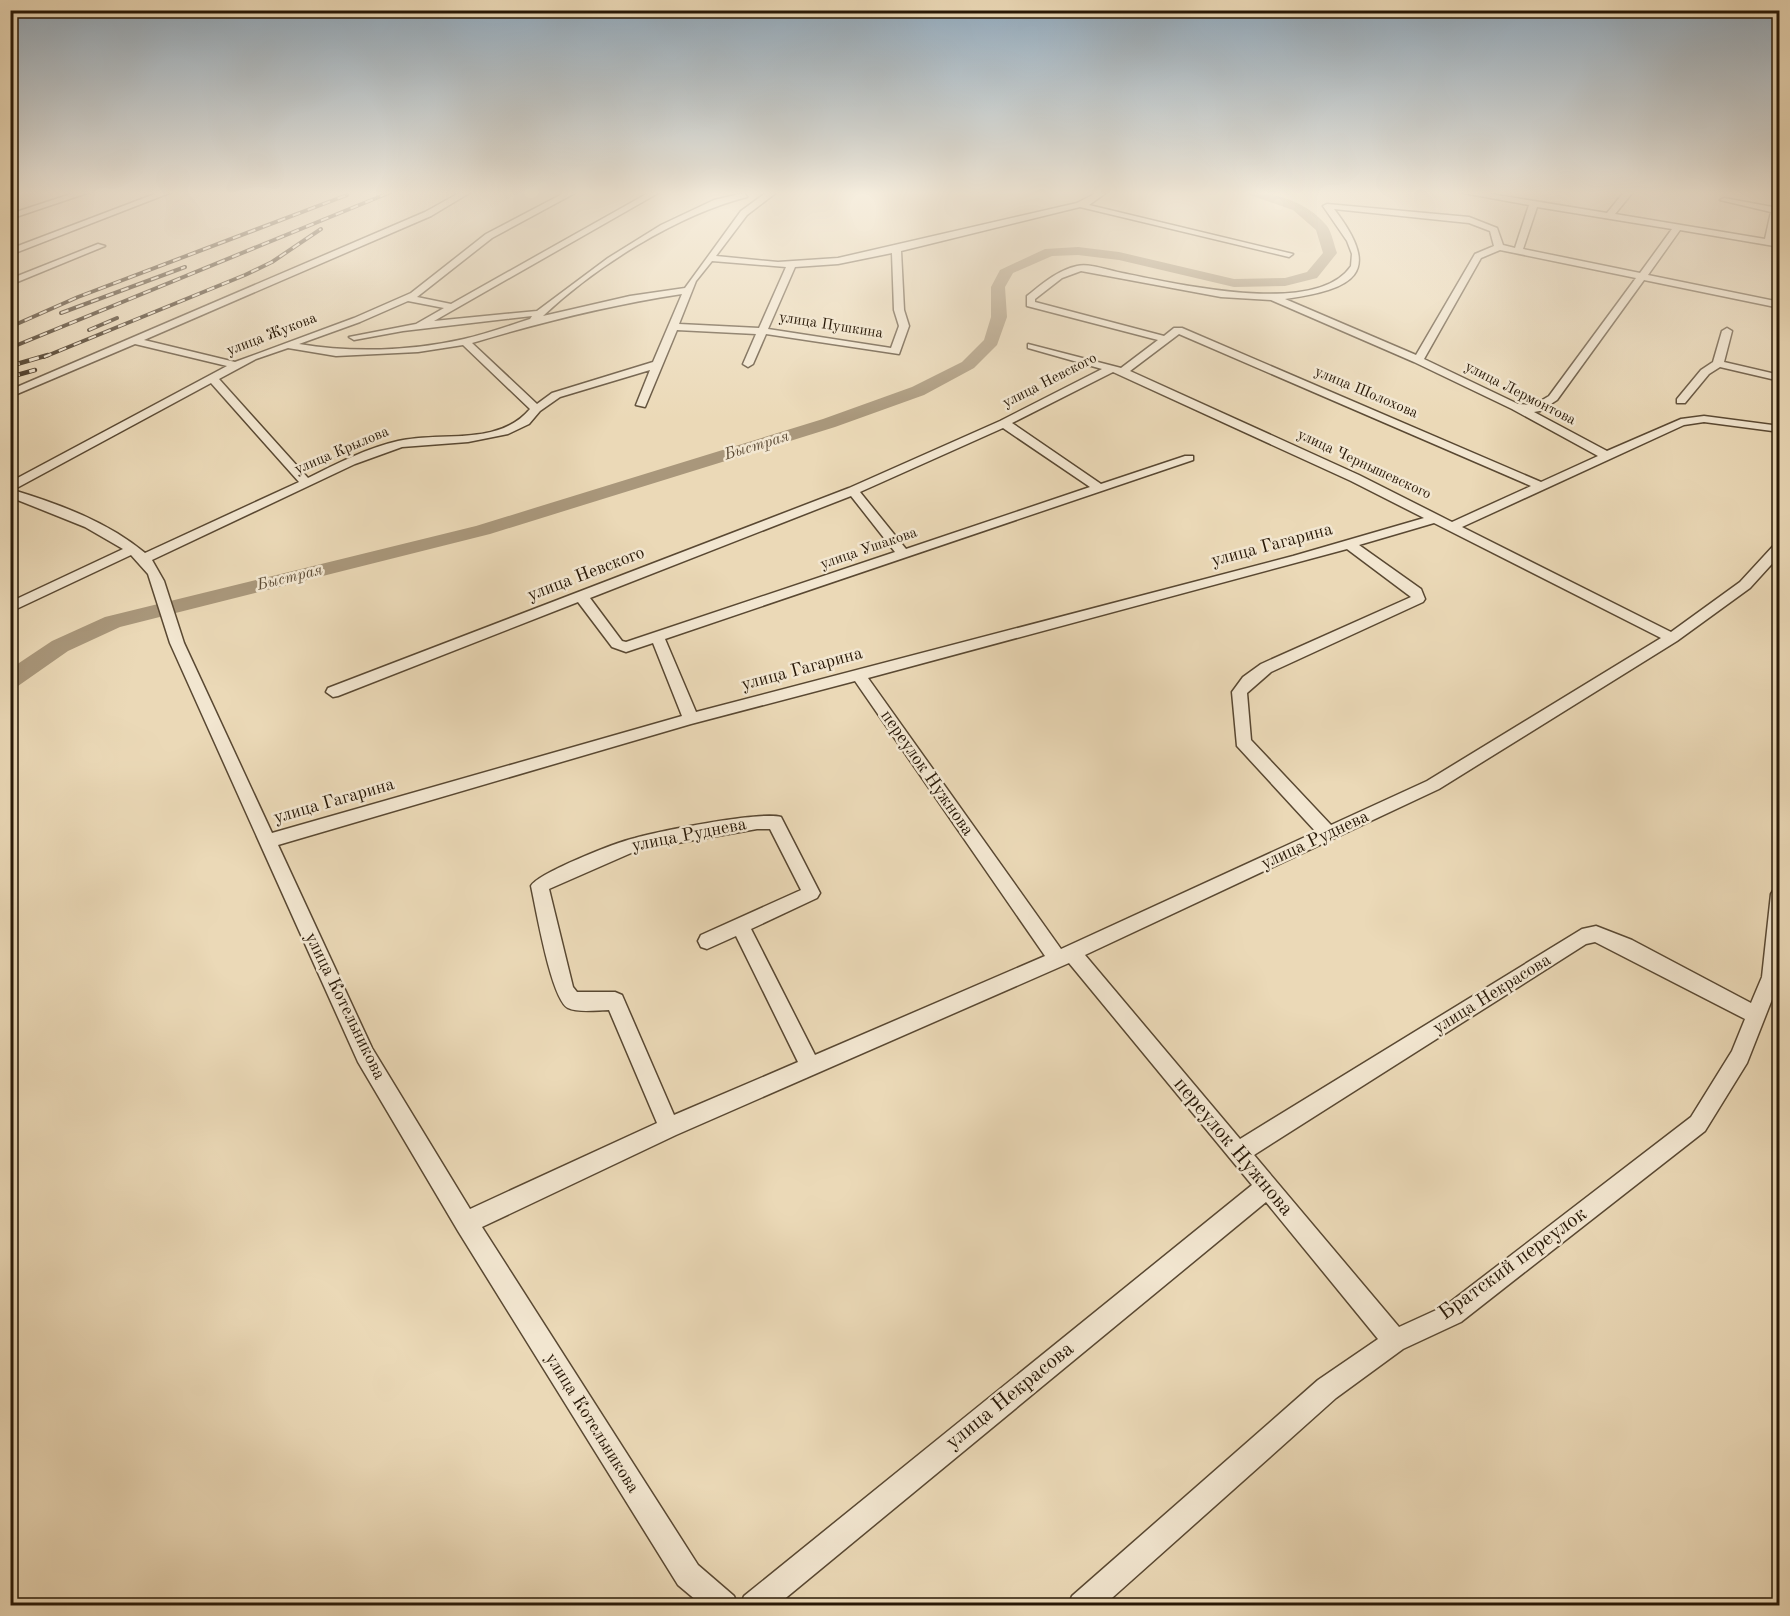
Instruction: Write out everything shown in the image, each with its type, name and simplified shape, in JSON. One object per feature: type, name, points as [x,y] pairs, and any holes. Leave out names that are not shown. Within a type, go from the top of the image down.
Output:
[{"type":"street","points":[[10,282],[47,267]]},
{"type":"street","points":[[10,394],[305,267]]},
{"type":"street","name":"улица Жукова","points":[[10,487],[235,365],[357,320],[408,298],[448,267]]},
{"type":"street","points":[[419,326],[524,267]]},
{"type":"street","points":[[532,322],[541,312],[602,267]]},
{"type":"street","points":[[641,405],[692,281],[703,267]]},
{"type":"street","name":"улица Пушкина","points":[[748,364],[791,267]]},
{"type":"street","name":"улица Пушкина","points":[[673,327],[763,331],[895,352],[904,326],[899,310],[897,267]]},
{"type":"street","points":[[1273,297],[1302,295],[1329,287],[1344,280],[1353,267]]},
{"type":"street","points":[[1418,360],[1471,267]]},
{"type":"street","points":[[1591,267],[1779,305]]},
{"type":"street","points":[[1516,407],[1536,409],[1553,398],[1649,267]]},
{"type":"street","name":"улица Лермонтова","points":[[1166,339],[1030,304],[1030,298],[1059,276],[1080,268],[1221,294],[1273,297],[1418,360],[1516,407],[1607,456]]},
{"type":"street","points":[[287,345],[358,354],[465,342],[532,322],[648,295],[688,290]]},
{"type":"street","points":[[408,298],[453,308]]},
{"type":"street","points":[[354,337],[419,326],[541,312]]},
{"type":"street","name":"улица Невского","points":[[333,692],[853,491],[1117,370],[1178,330]]},
{"type":"street","name":"улица Шолохова","points":[[1178,330],[1541,486]]},
{"type":"street","points":[[1681,401],[1705,372],[1718,364],[1727,331]]},
{"type":"street","points":[[136,341],[235,365]]},
{"type":"street","points":[[465,342],[536,409]]},
{"type":"street","name":"улица Чернышевского","points":[[1032,346],[1117,370],[1438,518],[1672,638]]},
{"type":"street","name":"улица Крылова","points":[[144,558],[306,483],[400,444],[468,439],[504,432],[525,422],[536,409],[556,395],[658,364]]},
{"type":"street","points":[[1718,364],[1779,378]]},
{"type":"street","points":[[211,377],[306,483]]},
{"type":"street","points":[[1454,526],[1681,422],[1691,420],[1779,429]]},
{"type":"street","name":"улица Невского","points":[[1004,423],[1099,488]]},
{"type":"street","name":"улица Ушакова","points":[[581,596],[617,644],[626,647],[1189,458]]},
{"type":"street","points":[[853,491],[904,555]]},
{"type":"street","name":"улица Котельникова","points":[[10,493],[90,522],[144,558],[153,572],[177,643],[364,1055],[466,1223],[688,1575],[724,1605]]},
{"type":"street","name":"улица Гагарина","points":[[267,841],[691,719],[1349,544],[1438,518]]},
{"type":"street","name":"улица Гагарина","points":[[1329,834],[1243,742],[1239,692],[1248,681],[1266,668],[1418,599],[1416,592],[1349,544]]},
{"type":"street","name":"улица Руднева","points":[[466,1223],[669,1128],[1065,956],[1433,785],[1672,638],[1745,585],[1779,548]]},
{"type":"street","points":[[10,608],[131,550]]},
{"type":"street","points":[[658,638],[691,719]]},
{"type":"street","name":"переулок Нужнова","points":[[858,675],[1065,956],[1238,1152],[1395,1341]]},
{"type":"street","name":"улица Руднева","points":[[669,1128],[615,1001],[572,1001],[564,990],[540,886],[550,879],[636,844],[661,837],[757,822],[775,822],[811,893],[707,941]]},
{"type":"street","name":"Братский переулок","points":[[1082,1605],[1326,1389],[1395,1341],[1453,1314],[1698,1124],[1740,1056],[1771,976],[1779,894]]},
{"type":"street","points":[[740,926],[811,1067]]},
{"type":"street","name":"улица Некрасова","points":[[1238,1152],[1589,936],[1596,934],[1626,946],[1756,1015]]},
{"type":"street","name":"улица Некрасова","points":[[754,1605],[1267,1187]]},
{"type":"waterway","name":"Быстрая","points":[[10,680],[60,646],[113,622],[483,530],[829,423],[918,391],[968,365],[991,342],[999,317],[998,287],[1007,270],[1013,267]]},
{"type":"waterway","name":"Быстрая","points":[[1168,267],[1234,283],[1285,282],[1312,275],[1318,267]]},
{"type":"railway","points":[[10,327],[78,297],[156,267]]},
{"type":"railway","points":[[61,313],[184,267]]},
{"type":"railway","points":[[10,348],[207,267]]},
{"type":"railway","points":[[44,357],[261,267]]},
{"type":"railway","points":[[89,330],[117,318]]},
{"type":"railway","points":[[10,366],[48,355]]},
{"type":"railway","points":[[10,377],[35,370]]}]
